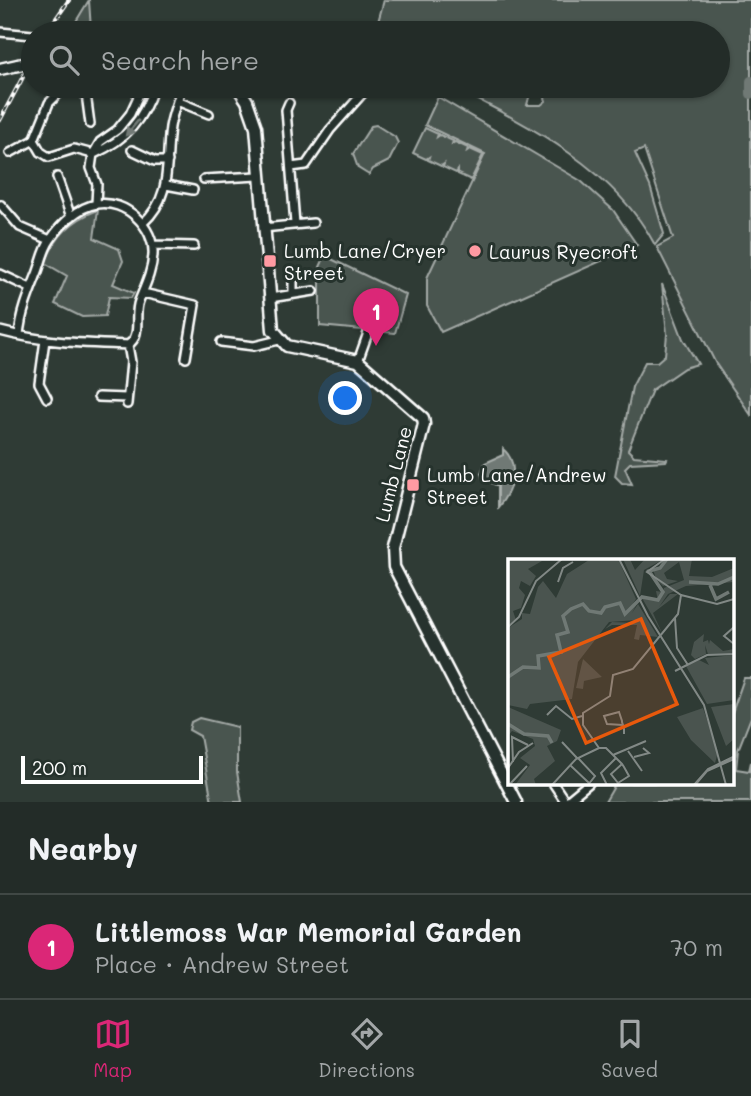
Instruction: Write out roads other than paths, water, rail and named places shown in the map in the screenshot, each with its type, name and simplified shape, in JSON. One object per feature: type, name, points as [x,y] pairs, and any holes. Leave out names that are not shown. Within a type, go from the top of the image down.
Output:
[{"type":"street","points":[[0,32],[21,34]]},
{"type":"street","points":[[0,69],[21,64]]},
{"type":"street","points":[[10,153],[34,140],[49,103],[54,98]]},
{"type":"street","points":[[87,98],[90,124]]},
{"type":"street","points":[[96,204],[97,184],[91,167],[93,154],[100,142],[117,130],[130,114],[137,98]]},
{"type":"street","points":[[34,140],[41,152],[49,157],[74,149],[93,154],[120,141],[132,130],[142,116],[149,98]]},
{"type":"street","points":[[143,223],[158,208],[166,185],[170,125],[178,98],[209,114]]},
{"type":"street","points":[[245,98],[256,127],[273,330],[287,346],[358,360],[368,332]]},
{"type":"street","points":[[291,167],[306,165],[330,130],[359,98]]},
{"type":"street","points":[[289,103],[286,110],[295,224]]},
{"type":"street","points":[[132,150],[155,161],[169,161]]},
{"type":"street","points":[[204,179],[258,176]]},
{"type":"street","points":[[57,177],[71,217]]},
{"type":"street","points":[[166,185],[193,190]]},
{"type":"street","points":[[0,331],[47,341],[128,345],[135,339],[137,307],[153,255],[143,223],[121,209],[96,204],[71,217],[50,240],[30,288],[19,335]]},
{"type":"street","points":[[1,205],[20,227],[50,240]]},
{"type":"street","points":[[263,228],[313,223]]},
{"type":"street","points":[[152,245],[194,246]]},
{"type":"street","points":[[293,274],[293,292]]},
{"type":"street","points":[[0,275],[30,288]]},
{"type":"street","points":[[270,298],[293,292],[314,291]]},
{"type":"street","points":[[143,293],[199,305],[186,358]]},
{"type":"street","points":[[221,342],[254,346],[279,340]]},
{"type":"street","points":[[47,341],[39,383],[47,398]]},
{"type":"street","points":[[98,397],[127,401],[131,362],[128,345]]},
{"type":"street","name":"Lumb Lane","points":[[358,360],[423,418],[424,424],[393,548],[394,567],[516,802]]},
{"type":"street","points":[[554,785],[566,801],[586,785]]},
{"type":"waterway","points":[[751,81],[751,94]]},
{"type":"railway","points":[[54,21],[69,0]]},
{"type":"railway","points":[[0,120],[21,81]]},
{"type":"place","name":"Laurus Ryecroft","points":[[475,251]]},
{"type":"place","name":"Lumb Lane/Cryer Street","points":[[270,261]]},
{"type":"place","name":"Littlemoss War Memorial Garden","points":[[376,346]]},
{"type":"place","name":"Lumb Lane/Andrew Street","points":[[413,485]]}]
